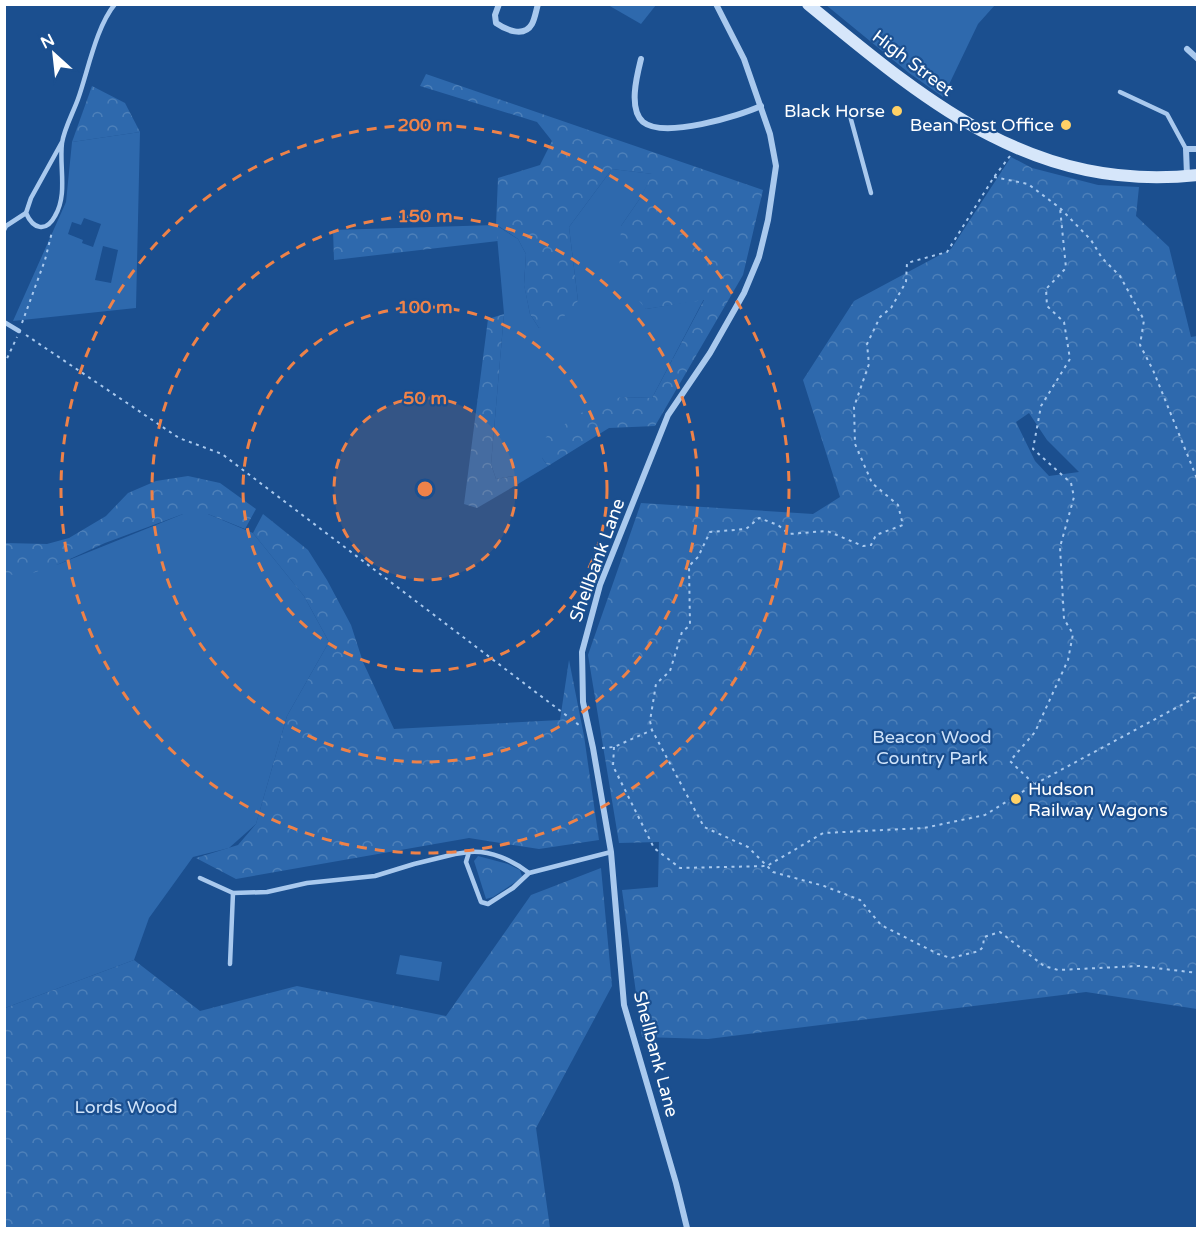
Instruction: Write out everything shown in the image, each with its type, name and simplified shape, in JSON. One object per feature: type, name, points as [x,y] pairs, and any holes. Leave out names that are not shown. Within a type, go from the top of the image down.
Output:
[{"type":"main road","name":"High Street","points":[[808,4],[913,89],[967,123],[1019,149],[1058,163],[1090,171],[1155,177],[1192,175]]},
{"type":"street","points":[[499,4],[495,15],[496,23],[516,32],[524,31],[531,26],[538,4]]},
{"type":"street","name":"Shellbank Lane","points":[[687,1228],[624,1005],[611,852],[583,702],[582,652],[600,585],[668,415],[713,347],[744,293],[759,257],[768,220],[776,166],[771,138],[762,106],[736,41],[716,4]]},
{"type":"street","points":[[1187,49],[1197,59]]},
{"type":"street","points":[[641,59],[634,96],[639,116],[646,123],[678,128],[700,125],[762,106]]},
{"type":"street","points":[[1192,175],[1186,149],[1197,149]]},
{"type":"lane","points":[[62,142],[63,185],[57,213],[51,224],[36,227],[29,222],[26,213],[31,198],[62,142],[100,34],[115,4]]},
{"type":"lane","points":[[1120,92],[1167,114],[1186,149]]},
{"type":"lane","points":[[849,112],[871,193]]},
{"type":"lane","points":[[4,230],[6,226],[26,213]]},
{"type":"lane","points":[[4,322],[19,331]]},
{"type":"lane","points":[[469,852],[466,862],[482,902],[488,904],[513,888],[529,873],[611,852]]},
{"type":"lane","points":[[200,878],[233,893],[267,892],[307,883],[375,876],[434,859],[469,852],[494,855],[529,873]]},
{"type":"lane","points":[[230,964],[233,893]]},
{"type":"path","points":[[1019,149],[1010,156],[994,177],[947,252],[907,263],[906,282],[891,308],[880,317],[867,344],[869,364],[854,407],[855,444],[872,483],[898,505],[903,525],[876,534],[871,544],[863,546],[827,531],[789,534],[778,525],[759,518],[746,529],[710,532],[698,557],[689,566],[690,625],[682,632],[670,670],[656,684],[650,721],[652,730],[704,827],[748,847],[772,872],[824,885],[860,900],[881,925],[938,954],[951,958],[979,951],[983,947],[984,937],[1000,932],[1044,966],[1058,970],[1139,966],[1197,973]]},
{"type":"path","points":[[994,177],[1028,184],[1060,208],[1091,240],[1102,258],[1120,276],[1144,320],[1140,345],[1153,370],[1197,481]]},
{"type":"path","points":[[1035,784],[1010,761],[1035,732],[1068,660],[1073,634],[1064,619],[1060,547],[1074,497],[1071,483],[1033,449],[1041,406],[1070,360],[1064,322],[1047,306],[1046,289],[1066,268],[1060,208]]},
{"type":"path","points":[[4,365],[45,260],[57,213]]},
{"type":"path","points":[[19,331],[179,438],[222,454],[567,717]]},
{"type":"path","points":[[652,730],[614,747],[612,766],[654,848],[680,868],[767,866],[823,833],[924,828],[985,815],[1035,784],[1197,696]]},
{"type":"green space","points":[[608,5],[656,5],[641,24]]},
{"type":"green space","points":[[826,5],[995,5],[978,24],[943,97],[909,73]]},
{"type":"green space","points":[[426,74],[763,190],[743,275],[655,426],[609,428],[548,466],[542,458],[546,437],[590,407],[621,397],[652,398],[704,300],[646,309],[619,277],[621,226],[641,197],[652,174],[612,169],[569,227],[578,301],[557,324],[539,328],[530,314],[524,285],[526,254],[518,239],[497,225],[498,241],[334,260],[333,230],[496,225],[498,178],[540,165],[552,141],[537,122],[420,86]]},
{"type":"green space","points":[[92,86],[125,103],[140,132],[72,142]]},
{"type":"green space","points":[[140,132],[136,308],[13,321],[66,202],[72,142]],"holes":[[[84,218],[101,224],[93,247],[68,234],[72,222],[81,225]],[[103,246],[118,250],[111,283],[95,280]]]},
{"type":"green space","name":"Beacon Wood Country Park","points":[[1011,157],[1032,168],[1098,185],[1139,187],[1136,216],[1169,247],[1191,337],[1197,336],[1197,1009],[1086,992],[708,1039],[642,1037],[622,890],[658,887],[659,842],[619,843],[588,655],[641,503],[813,514],[840,497],[803,380],[854,301],[951,249]],"holes":[[[1029,413],[1047,440],[1079,472],[1049,476],[1035,461],[1016,422]]]},
{"type":"green space","points":[[612,169],[653,174],[641,197],[621,226],[646,309],[704,299],[652,398],[621,397],[542,458],[548,466],[518,484],[513,476],[496,479],[491,464],[504,314],[496,225],[518,239],[526,254],[524,284],[530,314],[539,328],[578,301],[569,227]]},
{"type":"green space","points":[[504,314],[491,464],[496,479],[514,476],[518,484],[477,508],[464,504],[488,319]]},
{"type":"green space","points":[[188,476],[220,483],[256,509],[245,529],[208,514],[183,514],[24,576],[5,574],[5,543],[47,544],[69,538],[106,516],[128,493],[156,481]]},
{"type":"green space","points":[[183,514],[208,514],[253,533],[304,596],[329,642],[287,716],[256,824],[229,848],[193,857],[149,918],[134,960],[5,1008],[5,574],[59,564]]},
{"type":"green space","points":[[263,514],[308,550],[327,580],[351,625],[363,662],[394,729],[560,720],[569,660],[584,736],[599,840],[539,849],[469,838],[236,879],[196,858],[238,845],[256,824],[287,716],[329,642],[304,596],[253,533]]},
{"type":"green space","points":[[478,856],[508,864],[520,870],[522,876],[493,897],[486,899],[474,861]]},
{"type":"green space","points":[[483,859],[489,859],[494,867],[492,873],[483,875],[478,870],[478,864]]},
{"type":"green space","name":"Lords Wood","points":[[601,868],[612,986],[536,1128],[550,1228],[5,1228],[5,1008],[134,960],[200,1011],[297,986],[446,1016],[531,895]]},
{"type":"green space","points":[[400,955],[442,962],[439,981],[396,974]]},
{"type":"place","name":"Black Horse","points":[[897,111]]},
{"type":"place","name":"Bean Post Office","points":[[1066,125]]},
{"type":"place","name":"Hudson Railway Wagons","points":[[1016,799]]}]
